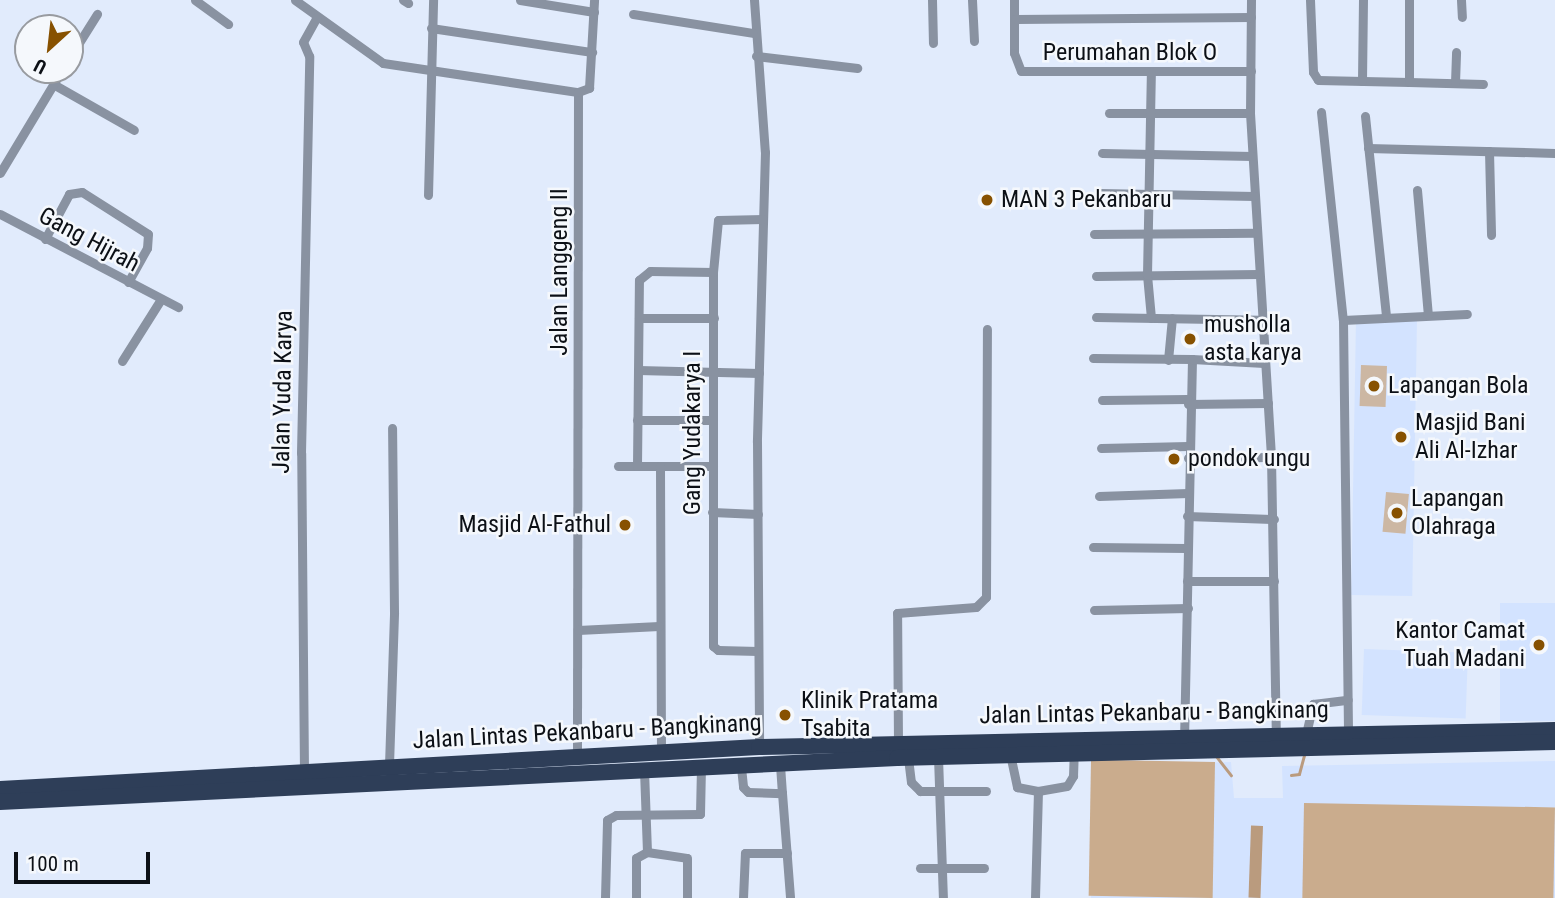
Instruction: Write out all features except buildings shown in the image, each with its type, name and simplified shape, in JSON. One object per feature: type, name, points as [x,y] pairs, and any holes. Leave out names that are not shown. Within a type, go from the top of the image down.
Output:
[{"type":"highway","name":"Jalan Lintas Pekanbaru - Bangkinang","points":[[0,802],[577,758],[759,747],[1348,731],[1522,736],[1555,730]]},
{"type":"highway","name":"Jalan Lintas Pekanbaru - Bangkinang","points":[[0,789],[304,773],[388,765],[446,769],[644,770],[1497,736]]},
{"type":"highway","name":"Jalan Lintas Pekanbaru - Bangkinang","points":[[1522,736],[1555,742]]},
{"type":"street","points":[[195,0],[228,24]]},
{"type":"street","points":[[295,0],[383,63],[428,72],[578,92],[589,88],[594,0]]},
{"type":"street","points":[[428,195],[428,72],[433,0]]},
{"type":"street","points":[[520,0],[594,12]]},
{"type":"street","points":[[754,0],[753,33],[765,152],[759,373],[759,747]]},
{"type":"street","points":[[932,0],[933,43]]},
{"type":"street","points":[[972,0],[974,41]]},
{"type":"street","points":[[1014,0],[1015,19],[1251,18]]},
{"type":"street","points":[[1251,0],[1250,113],[1260,320],[1271,457],[1276,734]]},
{"type":"street","points":[[1310,0],[1315,77],[1362,81],[1483,83]]},
{"type":"street","points":[[1362,81],[1363,0]]},
{"type":"street","points":[[1409,0],[1409,82]]},
{"type":"street","points":[[1461,0],[1462,18]]},
{"type":"street","points":[[84,35],[97,14]]},
{"type":"street","points":[[633,14],[753,33]]},
{"type":"street","name":"Jalan Yuda Karya","points":[[304,773],[301,453],[309,57],[303,41],[317,17]]},
{"type":"street","name":"Perumahan Blok O","points":[[1015,19],[1015,63],[1021,71],[1251,71]]},
{"type":"street","points":[[431,28],[592,52]]},
{"type":"street","points":[[1455,83],[1456,52]]},
{"type":"street","points":[[756,56],[857,68]]},
{"type":"street","points":[[1151,72],[1147,194],[1147,275],[1151,318]]},
{"type":"street","points":[[0,173],[53,84],[134,130]]},
{"type":"street","name":"Jalan Langgeng II","points":[[577,758],[578,92]]},
{"type":"street","points":[[1321,112],[1343,320],[1348,731]]},
{"type":"street","points":[[1109,113],[1250,113]]},
{"type":"street","points":[[1365,116],[1386,315]]},
{"type":"street","points":[[1368,148],[1555,153]]},
{"type":"street","points":[[1489,151],[1491,234]]},
{"type":"street","points":[[1102,153],[1252,156]]},
{"type":"street","points":[[1417,190],[1428,315]]},
{"type":"street","points":[[45,239],[69,194],[82,192],[148,234],[147,248],[128,282]]},
{"type":"street","points":[[1100,193],[1254,196]]},
{"type":"street","name":"Gang Hijrah","points":[[0,214],[178,307]]},
{"type":"street","name":"Gang Yudakarya I","points":[[758,651],[718,650],[713,646],[713,272],[718,220],[763,219]]},
{"type":"street","points":[[1094,234],[1256,233]]},
{"type":"street","points":[[637,466],[639,280],[650,271],[713,272]]},
{"type":"street","points":[[1096,276],[1258,274]]},
{"type":"street","points":[[122,360],[161,299]]},
{"type":"street","points":[[1343,320],[1386,315],[1467,314]]},
{"type":"street","points":[[1096,317],[1260,320]]},
{"type":"street","points":[[639,318],[714,318]]},
{"type":"street","points":[[1168,360],[1172,318]]},
{"type":"street","points":[[898,742],[897,613],[976,607],[986,597],[987,329]]},
{"type":"street","points":[[1093,358],[1264,363]]},
{"type":"street","points":[[1184,736],[1188,608],[1188,402],[1192,359]]},
{"type":"street","points":[[638,370],[759,373]]},
{"type":"street","points":[[1102,400],[1268,403]]},
{"type":"street","points":[[638,420],[713,420]]},
{"type":"street","points":[[388,765],[394,612],[392,428]]},
{"type":"street","points":[[1101,448],[1188,446]]},
{"type":"street","points":[[1188,458],[1271,457]]},
{"type":"street","points":[[618,466],[713,466]]},
{"type":"street","points":[[660,466],[661,752]]},
{"type":"street","points":[[1099,496],[1188,493]]},
{"type":"street","points":[[712,512],[758,514]]},
{"type":"street","points":[[1187,516],[1273,519]]},
{"type":"street","points":[[1093,547],[1186,548]]},
{"type":"street","points":[[1187,581],[1274,582]]},
{"type":"street","points":[[1094,610],[1188,608]]},
{"type":"street","points":[[578,630],[659,626]]},
{"type":"street","points":[[1306,734],[1313,704],[1348,700]]},
{"type":"street","points":[[1010,754],[1017,787],[1038,791],[1067,786],[1073,776],[1074,751]]},
{"type":"street","points":[[937,757],[943,898]]},
{"type":"street","points":[[908,758],[915,787],[940,792],[986,791]]},
{"type":"street","points":[[780,765],[790,898]]},
{"type":"street","points":[[741,766],[748,792],[782,793]]},
{"type":"street","points":[[605,898],[607,820],[616,814],[697,815],[704,806],[701,768]]},
{"type":"street","points":[[644,770],[647,852]]},
{"type":"street","points":[[1035,898],[1038,791]]},
{"type":"street","points":[[636,898],[636,858],[647,852],[687,858],[687,898]]},
{"type":"street","points":[[743,898],[745,853],[787,853]]},
{"type":"street","points":[[920,867],[984,868]]},
{"type":"shaded area","points":[[1356,320],[1417,321],[1412,596],[1351,595]]},
{"type":"shaded area","name":"Lapangan Bola","points":[[1361,365],[1387,366],[1386,407],[1360,406]]},
{"type":"shaded area","name":"Lapangan Olahraga","points":[[1386,492],[1409,494],[1405,534],[1383,532]]},
{"type":"shaded area","points":[[1500,603],[1555,603],[1555,721],[1500,721]]},
{"type":"shaded area","points":[[1364,649],[1468,653],[1466,719],[1362,715]]},
{"type":"shaded area","points":[[1091,760],[1215,762],[1213,898],[1089,896]]},
{"type":"shaded area","points":[[1555,761],[1555,898],[1091,898],[1091,767],[1231,762],[1234,798],[1283,798],[1282,766]]},
{"type":"shaded area","points":[[1304,803],[1555,807],[1553,898],[1302,898]]},
{"type":"shaded area","points":[[1251,826],[1263,826],[1260,898],[1248,898]]},
{"type":"waterway","points":[[1291,775],[1299,774],[1304,755]]},
{"type":"waterway","points":[[1217,757],[1231,775]]},
{"type":"place","name":"MAN 3 Pekanbaru","points":[[987,200]]},
{"type":"place","name":"musholla asta karya","points":[[1190,339]]},
{"type":"place","name":"Lapangan Bola","points":[[1374,386]]},
{"type":"place","name":"Masjid Bani Ali Al-Izhar","points":[[1401,437]]},
{"type":"place","name":"pondok ungu","points":[[1174,459]]},
{"type":"place","name":"Lapangan Olahraga","points":[[1397,513]]},
{"type":"place","name":"Masjid Al-Fathul","points":[[625,525]]},
{"type":"place","name":"Kantor Camat Tuah Madani","points":[[1539,645]]},
{"type":"place","name":"Klinik Pratama Tsabita","points":[[785,715]]}]
